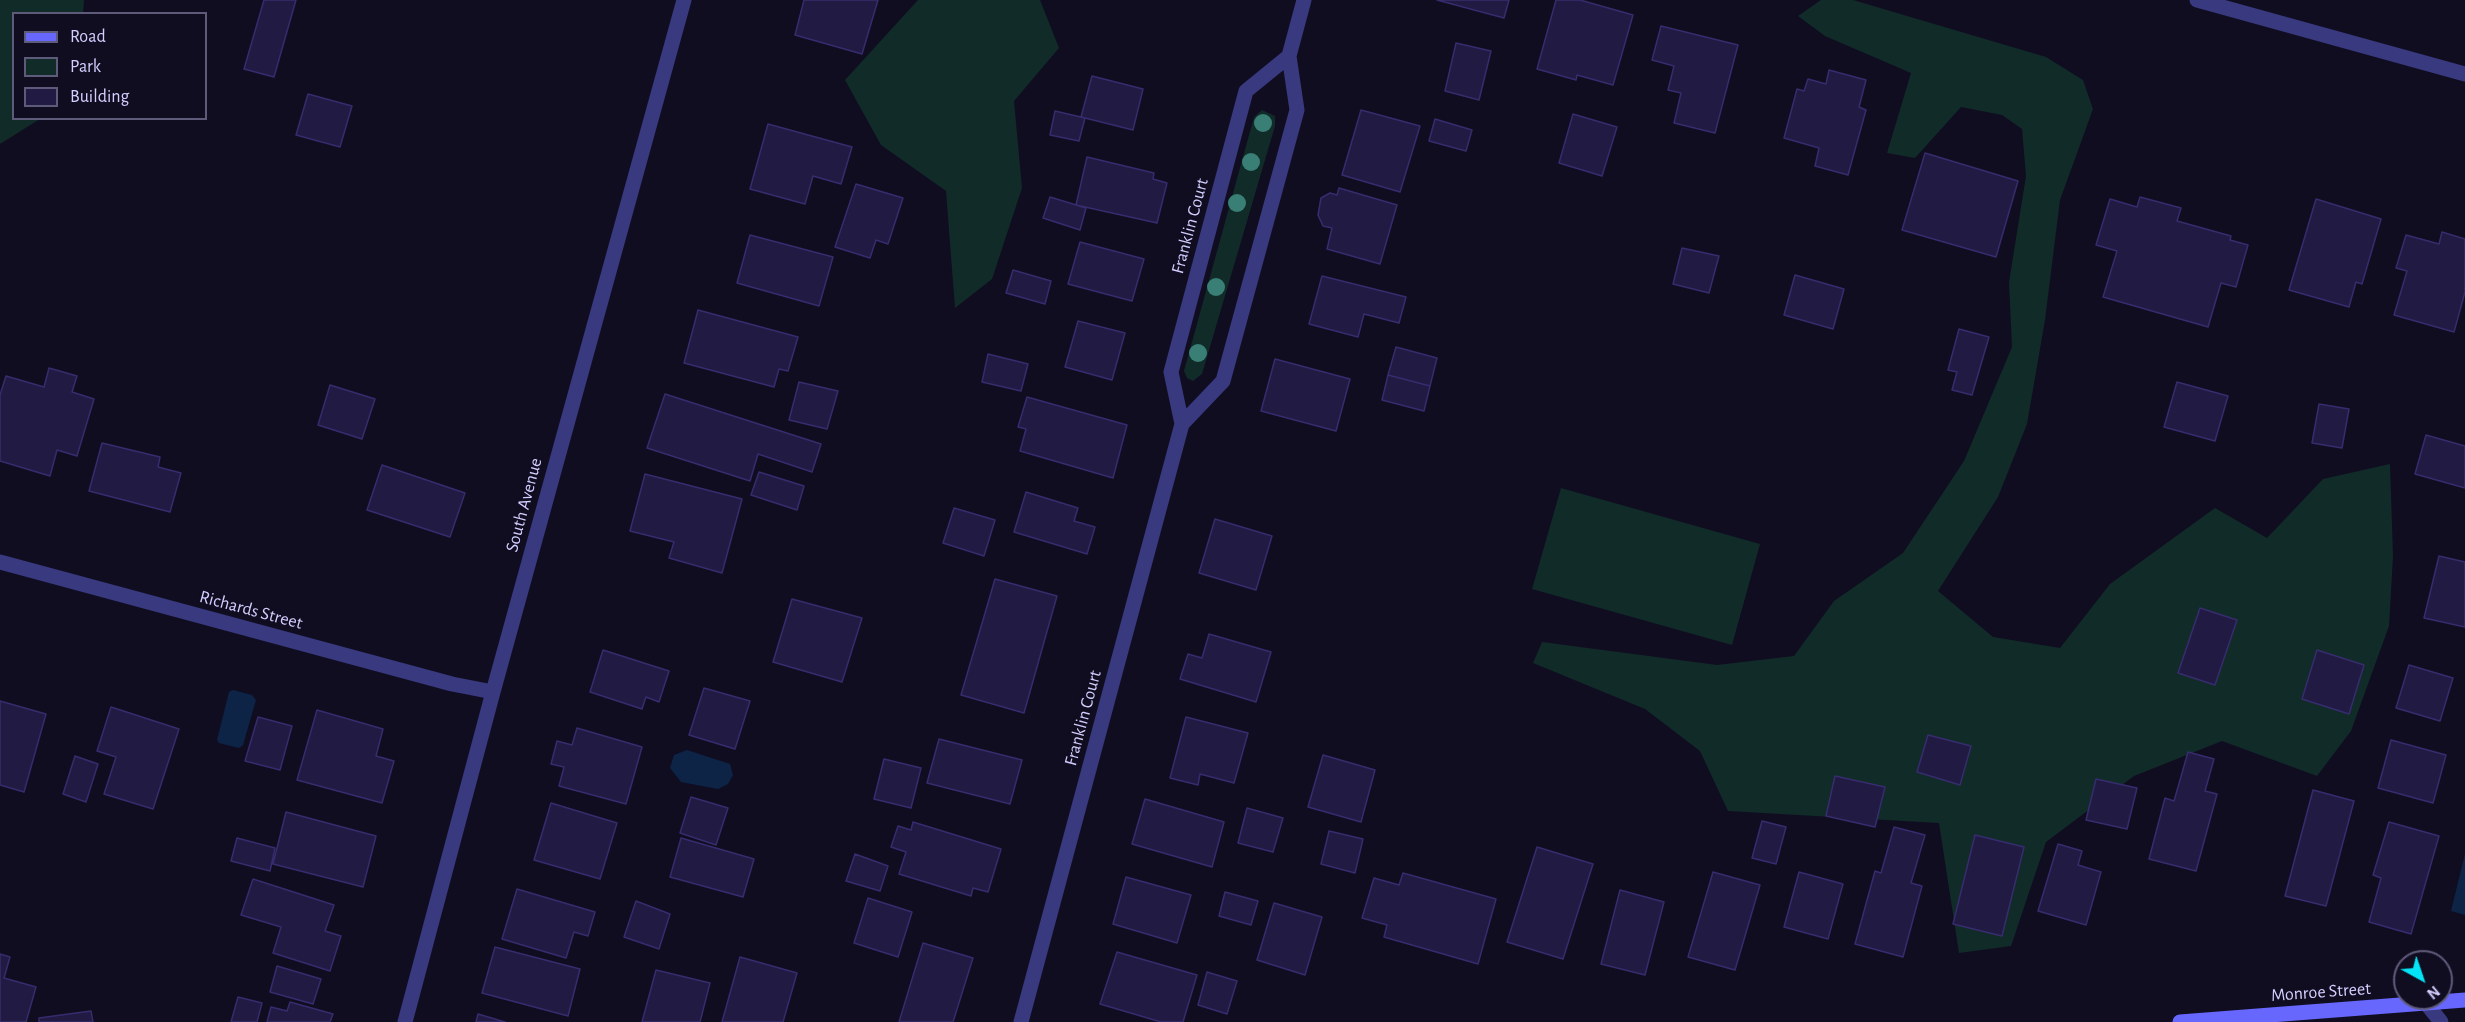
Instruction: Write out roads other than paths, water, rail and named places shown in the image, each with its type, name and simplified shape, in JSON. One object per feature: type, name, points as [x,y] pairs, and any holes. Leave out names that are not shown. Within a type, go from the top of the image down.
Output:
[{"type":"main road","name":"Monroe Street","points":[[2180,1022],[2393,1006]]},
{"type":"street","name":"South Avenue","points":[[405,1022],[684,0]]},
{"type":"street","name":"Franklin Court","points":[[1182,424],[1223,381],[1297,110],[1289,56],[1304,0]]},
{"type":"street","points":[[2197,0],[2465,74]]},
{"type":"street","name":"Franklin Court","points":[[1022,1022],[1182,424],[1171,372],[1246,91],[1289,56]]},
{"type":"street","name":"Richards Street","points":[[0,562],[452,684],[493,693]]},
{"type":"street","points":[[2432,1010],[2441,1022]]},
{"type":"water","points":[[233,690],[252,695],[256,700],[243,745],[239,748],[219,743],[217,740],[229,692]]},
{"type":"water","points":[[687,750],[730,764],[733,775],[728,784],[718,789],[681,782],[670,768],[674,755]]},
{"type":"water","points":[[2465,854],[2465,915],[2451,911]]}]
